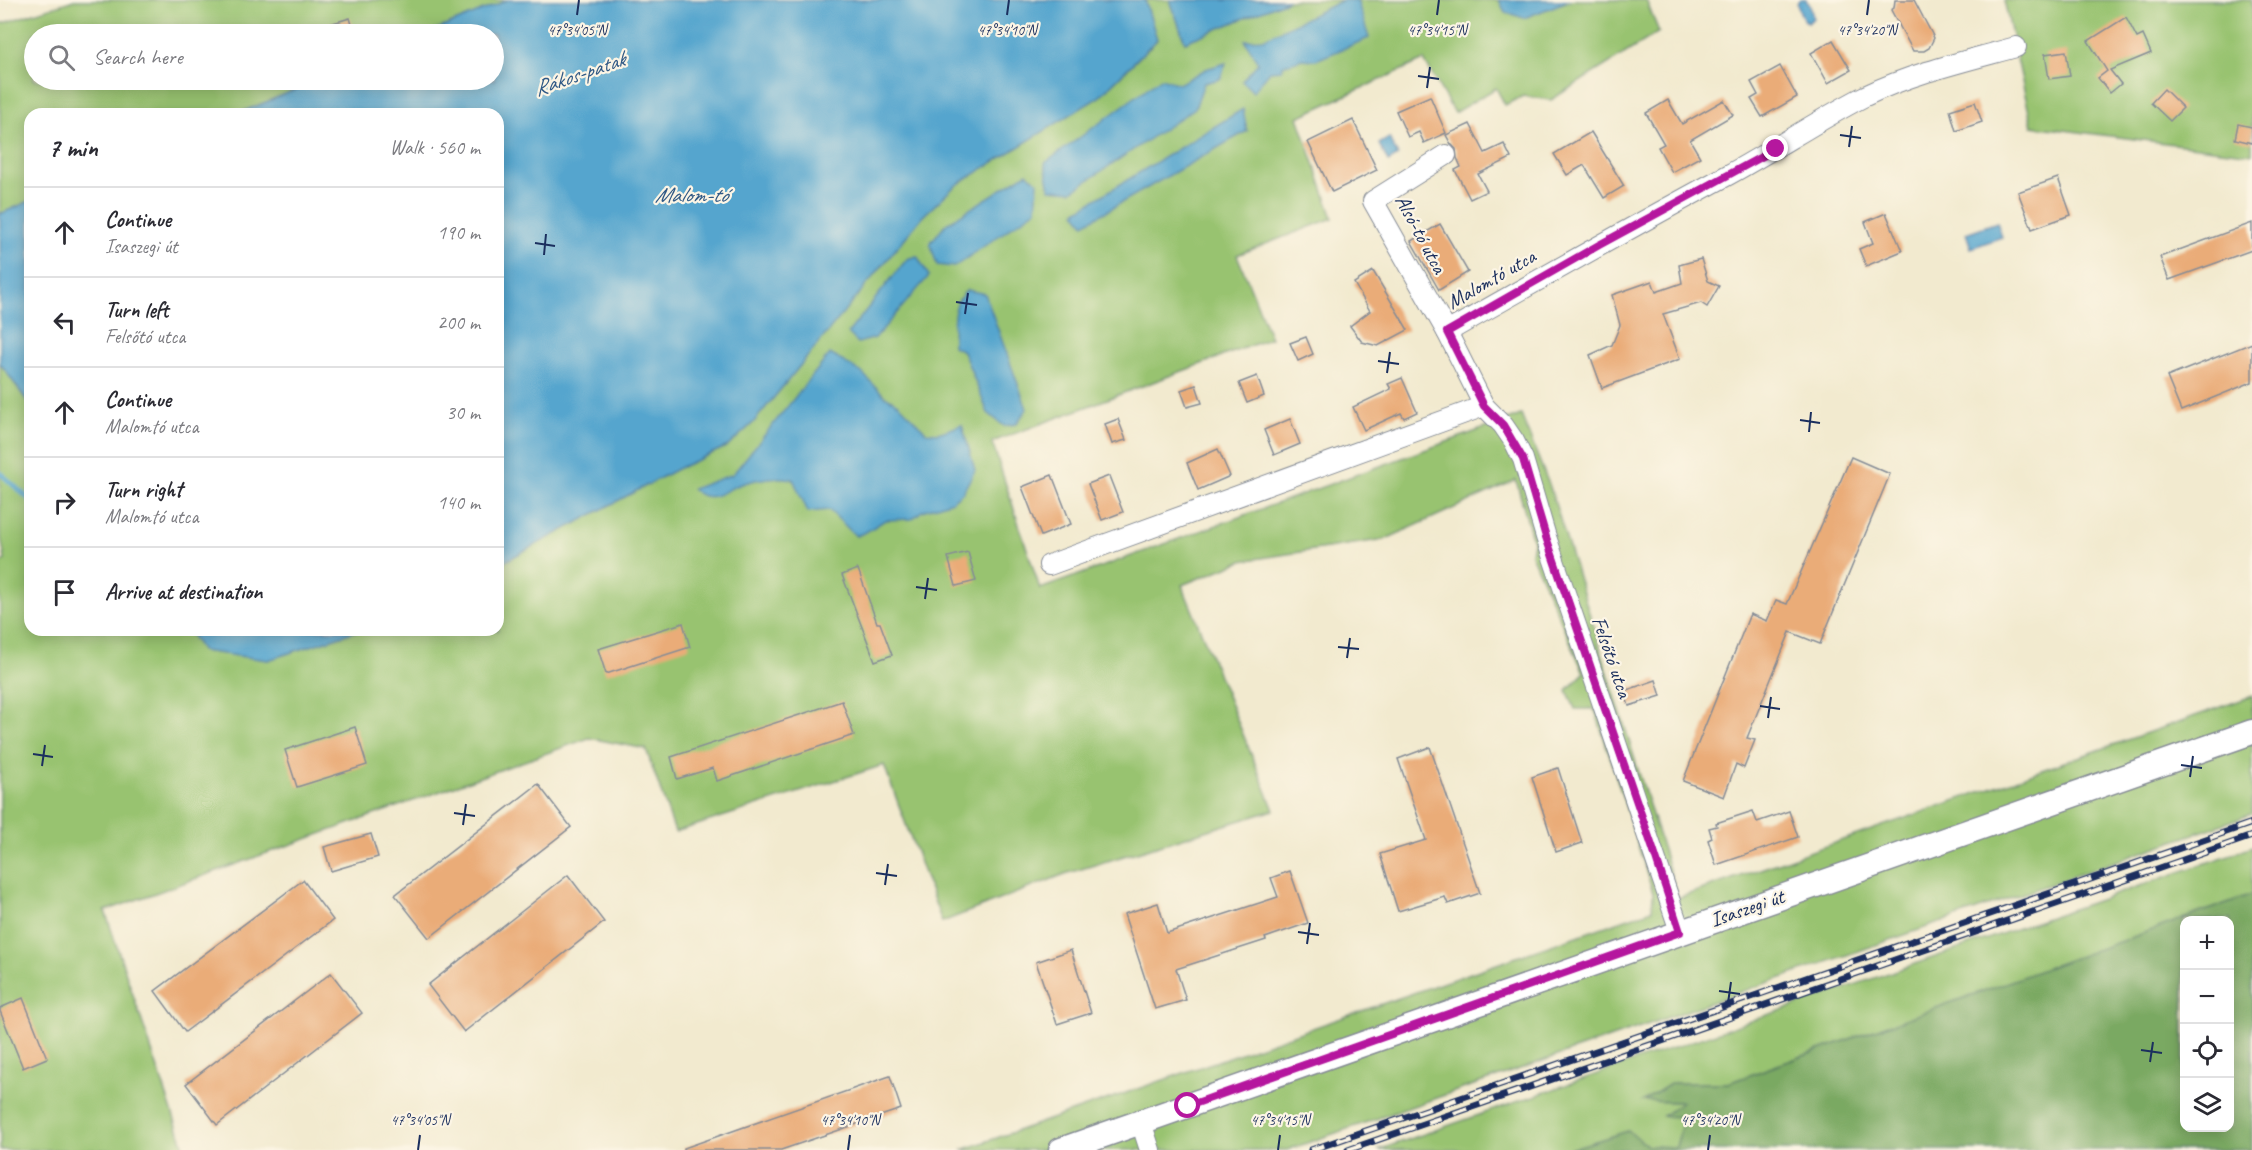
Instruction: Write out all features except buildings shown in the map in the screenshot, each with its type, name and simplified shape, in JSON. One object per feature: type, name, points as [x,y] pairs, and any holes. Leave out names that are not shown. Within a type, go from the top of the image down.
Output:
[{"type":"main road","name":"Isaszegi út","points":[[1061,1150],[2252,732]]},
{"type":"street","name":"Malomtó utca","points":[[1484,406],[1447,332],[1599,245],[1776,149],[1867,95],[1965,59],[2016,47]]},
{"type":"street","name":"Alsó-tó utca","points":[[1446,155],[1373,201],[1447,332]]},
{"type":"street","points":[[1049,565],[1484,406]]},
{"type":"street","name":"Felsőtó utca","points":[[1484,406],[1503,425],[1523,459],[1550,548],[1680,932]]},
{"type":"street","points":[[1141,1122],[1150,1150]]},
{"type":"green space","points":[[74,0],[508,0],[450,24],[24,24],[24,90],[295,90],[251,108],[24,108],[24,204],[0,214],[0,24]]},
{"type":"green space","points":[[1145,0],[1170,0],[1185,42],[1289,0],[1499,0],[1505,12],[1524,18],[1570,0],[1646,0],[1659,32],[1551,100],[1523,96],[1505,105],[1496,88],[1454,113],[1424,60],[1298,117],[1333,218],[1237,255],[1271,338],[992,442],[1040,589],[1521,415],[1550,487],[1678,898],[2252,696],[2252,814],[1287,1150],[962,1150],[1652,910],[1653,893],[1597,716],[1594,709],[1575,709],[1567,690],[1584,673],[1531,554],[1533,541],[1516,480],[1386,539],[1242,561],[1182,585],[1274,810],[1065,874],[942,922],[884,765],[675,832],[646,749],[589,738],[105,911],[185,1150],[0,1150],[0,563],[5,560],[0,532],[0,363],[24,397],[24,636],[192,636],[203,651],[268,660],[341,636],[504,636],[504,562],[677,469],[728,446],[753,423],[923,216],[955,186],[1099,97],[1157,40]]},
{"type":"green space","points":[[2004,0],[2252,0],[2252,154],[2032,126]]},
{"type":"green space","points":[[2252,847],[2252,894],[2191,916],[2180,916],[2180,920],[1728,1083],[1672,1083],[1644,1101],[1683,1102],[1664,1115],[1684,1117],[1676,1147],[1648,1146],[1628,1131],[1567,1150],[1378,1150]]},
{"type":"green space","points":[[2252,894],[2252,1150],[1567,1150],[1628,1131],[1648,1146],[1676,1147],[1684,1117],[1663,1116],[1682,1102],[1643,1101],[1672,1083],[1728,1083],[2180,920],[2180,1132],[2234,1132],[2234,916],[2191,916]]},
{"type":"water","name":"Malom-tó","points":[[508,0],[1145,0],[1157,39],[1099,97],[955,186],[923,216],[753,423],[728,446],[677,469],[504,562],[504,108],[251,108],[295,90],[504,90],[504,24],[450,24]]},
{"type":"water","points":[[1170,0],[1289,0],[1185,42]]},
{"type":"water","points":[[1343,0],[1357,0],[1369,38],[1316,60],[1302,59],[1283,65],[1281,70],[1270,71],[1253,92],[1242,81],[1258,63],[1245,40],[1263,39]]},
{"type":"water","points":[[1499,0],[1570,0],[1524,18],[1505,12]]},
{"type":"water","points":[[1799,0],[1806,0],[1810,5],[1813,18],[1808,23],[1800,12],[1797,4]]},
{"type":"water","points":[[1226,63],[1220,79],[1204,83],[1195,108],[1072,191],[1050,189],[1045,163],[1161,78],[1179,84],[1206,69]]},
{"type":"water","points":[[1243,109],[1247,131],[1084,224],[1075,212]]},
{"type":"water","points":[[1389,138],[1398,156],[1388,162],[1379,144]]},
{"type":"water","points":[[1027,173],[1038,182],[1036,210],[954,267],[937,265],[930,243],[946,224]]},
{"type":"water","points":[[24,204],[24,397],[0,363],[0,214]]},
{"type":"water","points":[[1997,222],[2002,237],[1971,248],[1966,233]]},
{"type":"water","points":[[917,256],[929,276],[875,338],[858,343],[848,333],[907,259]]},
{"type":"water","points":[[967,290],[985,294],[1027,409],[1016,424],[1004,426],[988,413],[963,351],[953,346],[955,309]]},
{"type":"water","points":[[830,354],[861,372],[885,396],[899,404],[926,432],[938,433],[962,425],[975,470],[963,492],[952,501],[922,511],[912,519],[885,520],[856,536],[829,510],[808,512],[793,479],[757,480],[711,497],[702,496],[692,489],[733,474]]},
{"type":"water","points":[[192,636],[341,636],[268,660],[202,651]]},
{"type":"waterway","points":[[0,473],[24,495]]},
{"type":"railway","points":[[1311,1150],[2252,823]]},
{"type":"railway","points":[[1348,1150],[2252,836]]},
{"type":"route","points":[[1188,1106],[1680,932],[1546,537],[1523,459],[1503,425],[1484,406],[1447,332],[1599,245],[1776,149]]},
{"type":"water label","name":"Rákos-patak","points":[[579,73]]}]
